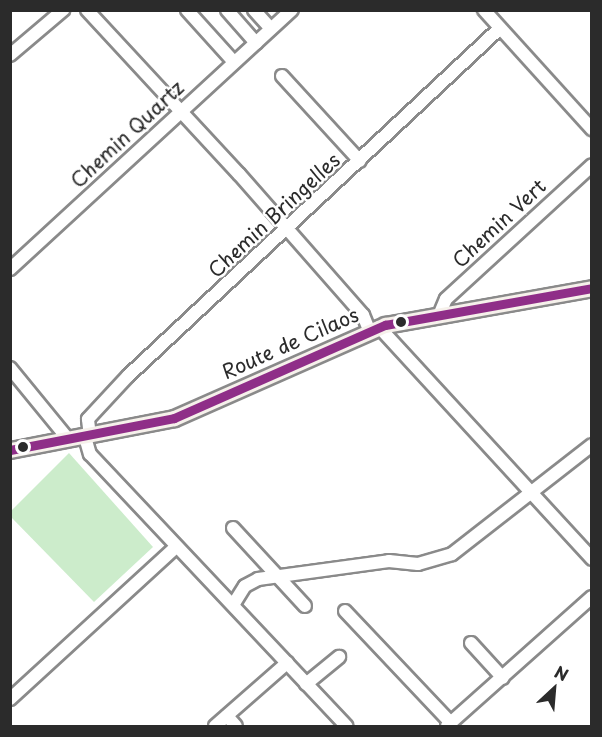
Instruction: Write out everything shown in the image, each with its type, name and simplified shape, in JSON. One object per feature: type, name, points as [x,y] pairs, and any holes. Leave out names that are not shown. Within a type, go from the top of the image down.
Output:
[{"type":"main road","name":"Route de Cilaos","points":[[10,450],[88,437],[174,418],[374,328],[440,313],[591,288]]},
{"type":"street","points":[[10,55],[63,10]]},
{"type":"street","points":[[87,10],[181,111],[374,328],[591,559]]},
{"type":"street","points":[[187,10],[234,62]]},
{"type":"street","points":[[227,10],[256,43]]},
{"type":"street","points":[[254,10],[271,29]]},
{"type":"street","name":"Chemin Quartz","points":[[10,269],[292,10]]},
{"type":"street","points":[[484,10],[591,129]]},
{"type":"street","name":"Chemin Bringelles","points":[[88,437],[88,419],[128,376],[287,231],[500,28]]},
{"type":"street","points":[[282,76],[360,161]]},
{"type":"street","name":"Chemin Vert","points":[[440,313],[446,299],[591,165]]},
{"type":"street","points":[[10,368],[69,440]]},
{"type":"street","points":[[88,437],[90,454],[346,726]]},
{"type":"street","points":[[233,605],[248,582],[389,561],[435,561],[532,494],[591,446]]},
{"type":"street","points":[[233,528],[305,606]]},
{"type":"street","points":[[10,699],[176,547]]},
{"type":"street","points":[[345,611],[449,725],[591,597]]},
{"type":"street","points":[[471,643],[503,678]]},
{"type":"street","points":[[306,684],[339,657]]},
{"type":"street","points":[[215,726],[287,663]]},
{"type":"street","points":[[227,716],[236,726]]},
{"type":"green space","points":[[69,453],[153,547],[94,602],[11,517],[11,511]]},
{"type":"transit line","points":[[10,450],[174,418],[385,325],[592,288]]}]
